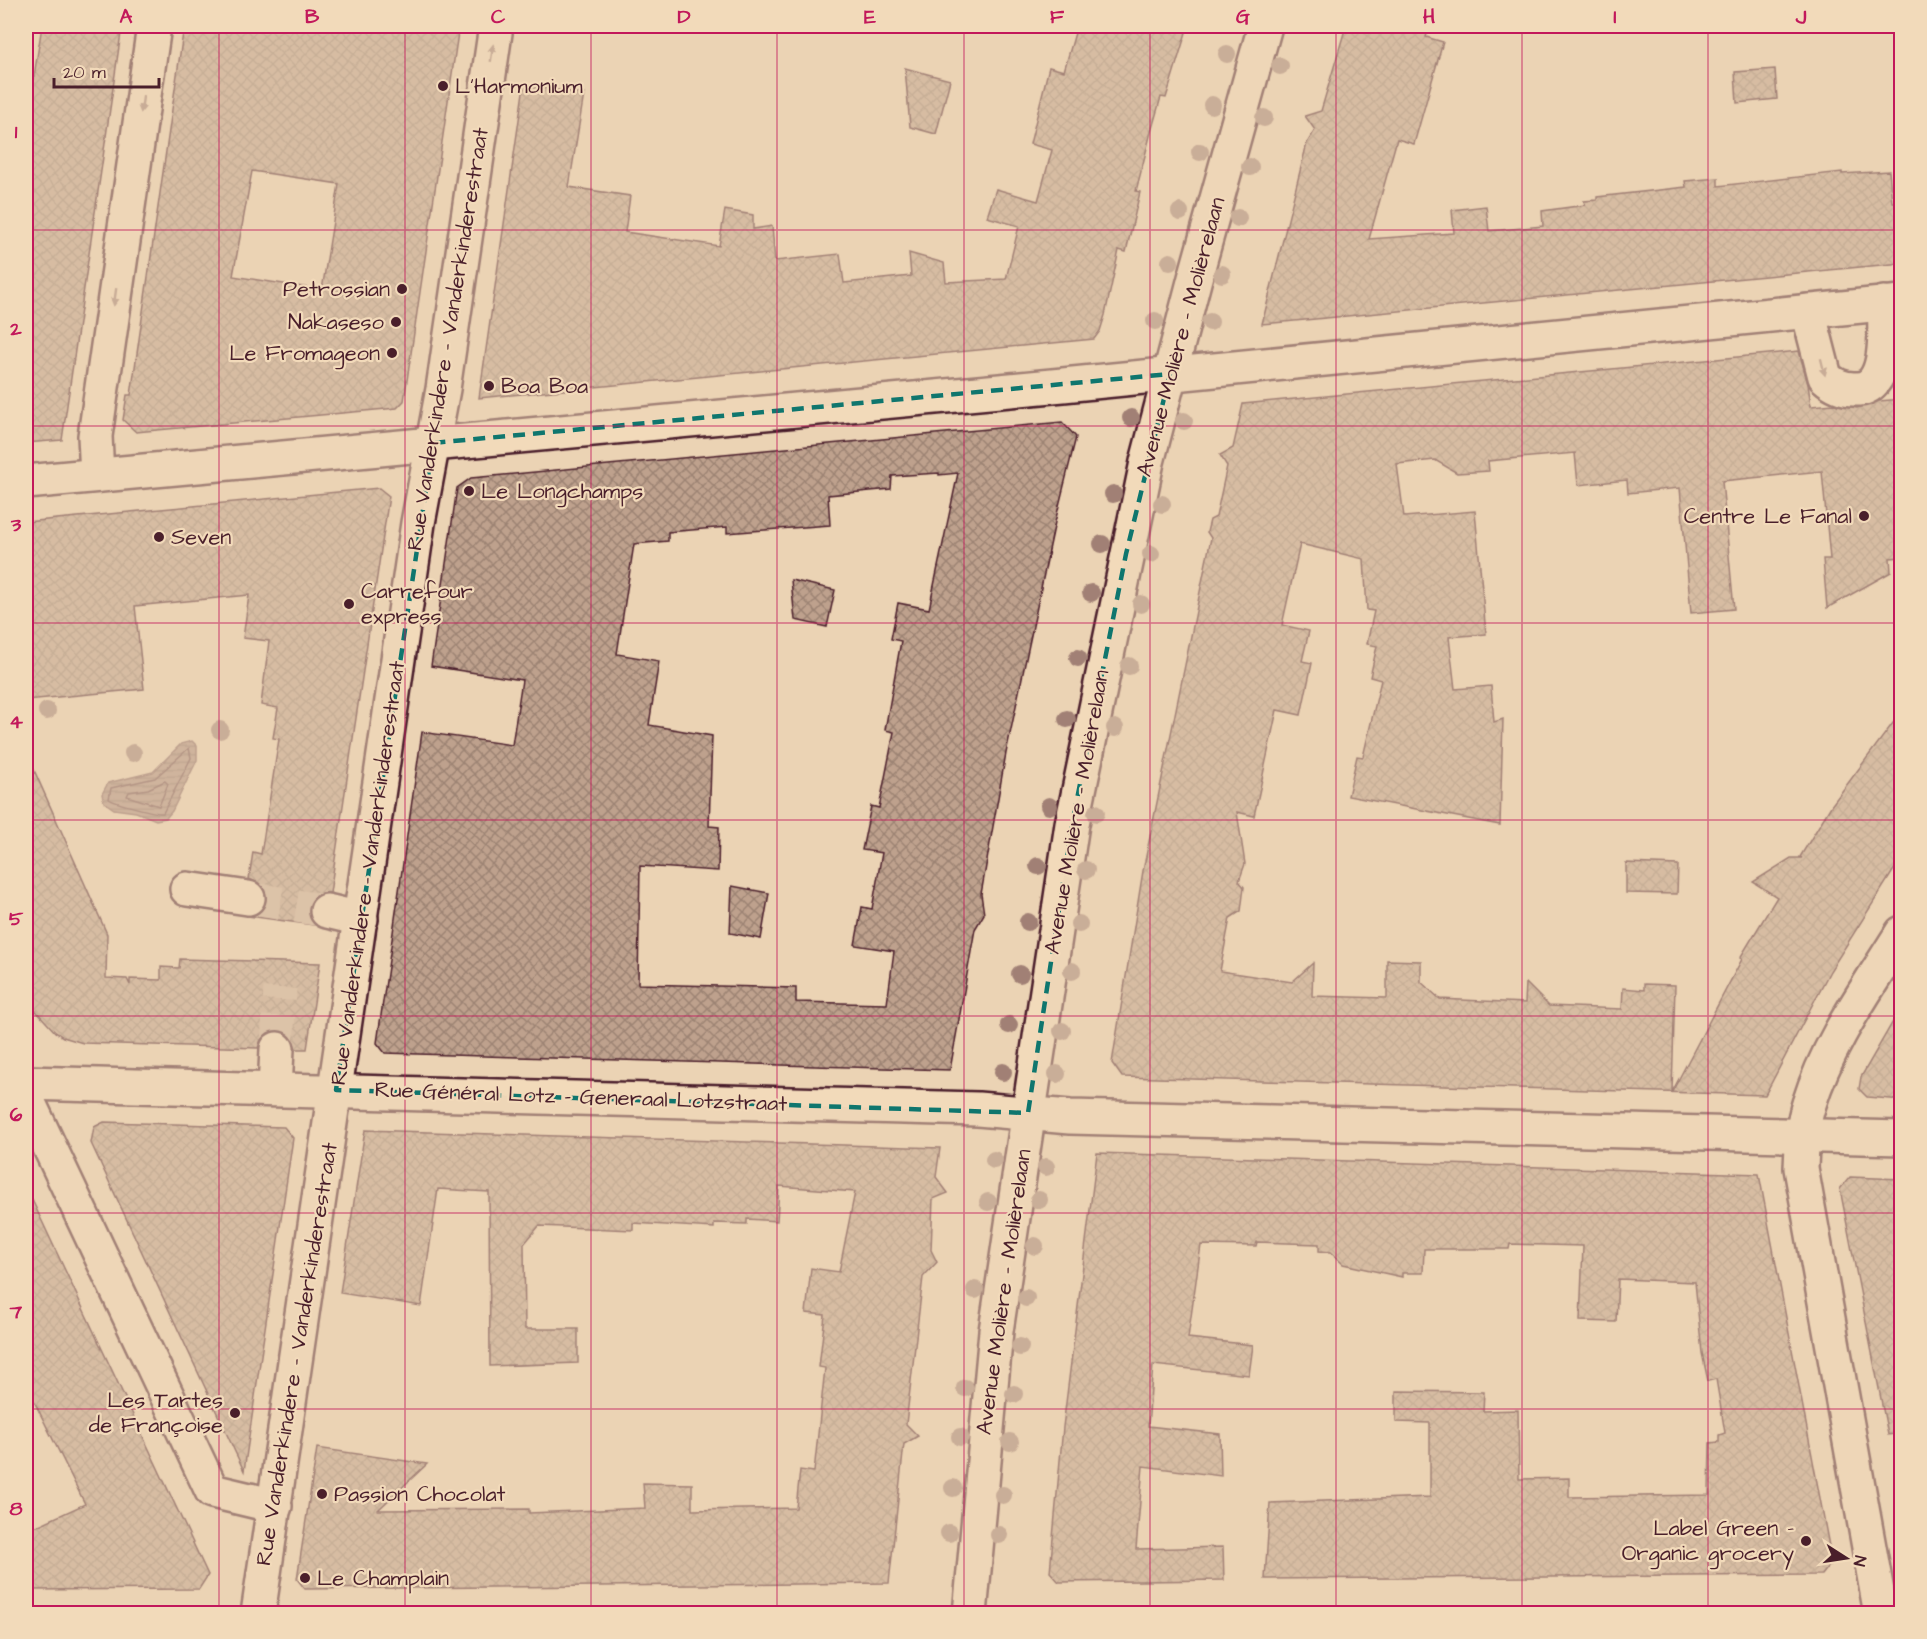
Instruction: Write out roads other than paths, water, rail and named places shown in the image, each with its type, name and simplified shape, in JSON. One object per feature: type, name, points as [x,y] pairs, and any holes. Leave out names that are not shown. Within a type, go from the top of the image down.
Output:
[{"type":"street","points":[[98,475],[95,436],[154,26]]},
{"type":"street","name":"Rue Vanderkindere - Vanderkinderestraat","points":[[258,1614],[416,535],[433,444],[496,26]]},
{"type":"street","name":"Avenue Molière - Molièrelaan","points":[[970,1614],[996,1331],[1074,813],[1126,554],[1170,374],[1265,26]]},
{"type":"street","points":[[26,482],[1170,374],[1808,311],[1893,303],[1879,372],[1866,387],[1857,390],[1842,388],[1825,377],[1808,311]]},
{"type":"street","points":[[187,889],[248,898]]},
{"type":"street","points":[[327,911],[361,919]]},
{"type":"street","points":[[1881,1614],[1801,1168],[1802,1135],[1808,1105],[1829,1052],[1902,933]]},
{"type":"street","points":[[275,1089],[277,1048]]},
{"type":"street","name":"Rue Général Lotz - Generaal Lotzstraat","points":[[26,1083],[978,1108],[1070,1117],[1902,1138]]},
{"type":"street","points":[[26,1096],[212,1491],[274,1506]]},
{"type":"water","points":[[192,741],[197,746],[197,760],[172,811],[166,818],[156,820],[136,812],[114,809],[104,802],[102,794],[108,783],[153,772],[181,744]]},
{"type":"tunnel","points":[[248,898],[327,911]]},
{"type":"tunnel","points":[[277,1049],[280,988]]},
{"type":"place","name":"L'Harmonium","points":[[443,86]]},
{"type":"place","name":"Petrossian","points":[[402,289]]},
{"type":"place","name":"Nakaseso","points":[[396,322]]},
{"type":"place","name":"Le Fromageon","points":[[392,353]]},
{"type":"place","name":"Boa Boa","points":[[489,386]]},
{"type":"place","name":"Le Longchamps","points":[[469,491]]},
{"type":"place","name":"Centre Le Fanal","points":[[1864,516]]},
{"type":"place","name":"Seven","points":[[159,537]]},
{"type":"place","name":"Carrefour express","points":[[349,604]]},
{"type":"place","name":"Les Tartes de Françoise","points":[[235,1413]]},
{"type":"place","name":"Passion Chocolat","points":[[322,1494]]},
{"type":"place","name":"Label Green - Organic grocery","points":[[1806,1541]]},
{"type":"place","name":"Le Champlain","points":[[305,1578]]}]
